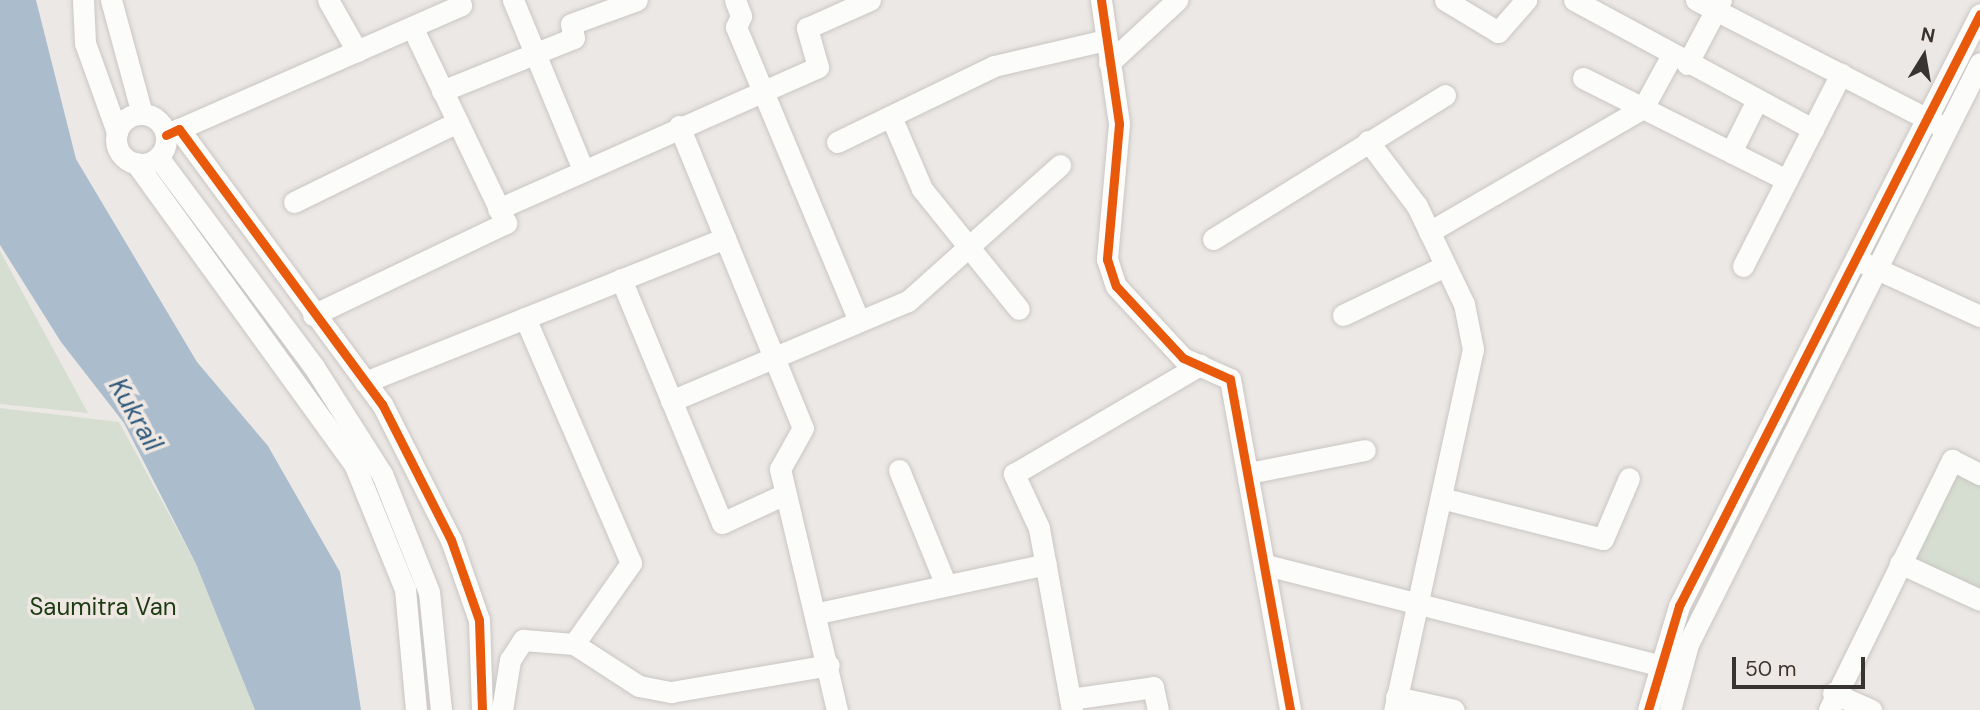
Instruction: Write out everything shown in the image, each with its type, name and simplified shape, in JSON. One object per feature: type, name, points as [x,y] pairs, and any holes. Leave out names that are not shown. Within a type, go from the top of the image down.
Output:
[{"type":"street","points":[[83,0],[85,43],[117,132],[122,155],[135,163],[355,466],[405,589],[416,710]]},
{"type":"street","points":[[111,0],[142,114]]},
{"type":"street","points":[[328,0],[357,51]]},
{"type":"street","points":[[135,163],[158,158],[173,132],[461,5],[459,0]]},
{"type":"street","points":[[513,0],[583,170]]},
{"type":"street","points":[[442,91],[574,38],[571,24],[637,0]]},
{"type":"street","points":[[735,0],[741,16],[736,27],[859,321]]},
{"type":"street","points":[[498,209],[679,125],[818,67],[807,28],[870,0]]},
{"type":"street","points":[[1101,0],[1119,124],[1107,259],[1116,286],[1183,358],[1230,379],[1266,565],[1290,710]]},
{"type":"street","points":[[1109,63],[1177,0]]},
{"type":"street","points":[[1445,0],[1498,32],[1526,0]]},
{"type":"street","points":[[1574,0],[1813,130]]},
{"type":"street","points":[[1696,0],[1718,5],[1947,129]]},
{"type":"street","points":[[1429,232],[1643,108],[1718,5]]},
{"type":"street","points":[[1670,710],[1668,667],[1679,606],[1980,14]]},
{"type":"street","points":[[313,315],[506,223],[412,27]]},
{"type":"street","points":[[837,142],[892,119],[994,66],[1106,40]]},
{"type":"street","points":[[1648,710],[1877,269],[1980,63]]},
{"type":"street","points":[[1743,266],[1842,74]]},
{"type":"street","points":[[1583,78],[1787,180]]},
{"type":"street","points":[[1213,239],[1445,95]]},
{"type":"street","points":[[1731,152],[1757,100]]},
{"type":"street","points":[[117,132],[127,119],[142,114],[158,120],[173,132],[365,382],[451,540],[480,620],[482,710]]},
{"type":"street","points":[[892,119],[922,189],[971,245],[1019,309]]},
{"type":"street","points":[[294,202],[457,122]]},
{"type":"street","points":[[679,125],[803,428],[780,469],[818,613],[837,710]]},
{"type":"street","points":[[1368,141],[1429,232],[1464,304],[1473,349],[1441,498],[1414,603],[1395,703],[1454,710]]},
{"type":"street","points":[[158,158],[314,367],[382,474],[429,592],[441,710]]},
{"type":"street","points":[[671,401],[908,300],[1060,165]]},
{"type":"street","points":[[365,382],[725,238]]},
{"type":"street","points":[[1855,259],[1980,316]]},
{"type":"street","points":[[1342,315],[1445,266]]},
{"type":"street","points":[[621,279],[722,523],[785,494]]},
{"type":"street","points":[[525,318],[631,563],[574,644]]},
{"type":"street","points":[[1158,710],[1153,687],[1071,704],[1039,528],[1014,474],[1200,365]]},
{"type":"street","points":[[1248,474],[1365,450]]},
{"type":"street","points":[[1871,710],[1831,701],[1952,460],[1980,474]]},
{"type":"street","points":[[899,470],[946,585]]},
{"type":"street","points":[[1441,498],[1603,539],[1629,478]]},
{"type":"street","points":[[1900,563],[1980,600]]},
{"type":"street","points":[[818,613],[1046,564]]},
{"type":"street","points":[[1266,565],[1668,667]]},
{"type":"street","points":[[502,710],[515,646],[523,640],[574,644],[639,686],[673,701],[829,665]]},
{"type":"green space","points":[[0,251],[88,413],[0,404]]},
{"type":"green space","name":"Saumitra Van","points":[[0,408],[119,422],[196,564],[255,710],[0,710]]},
{"type":"green space","points":[[1958,473],[1980,483],[1980,591],[1915,560]]},
{"type":"water","name":"Kukrail","points":[[0,0],[36,0],[76,159],[197,362],[268,446],[340,572],[361,710],[255,710],[196,564],[124,423],[61,342],[0,245]]},
{"type":"cycle path","points":[[1101,0],[1119,124],[1107,259],[1116,286],[1183,358],[1230,379],[1290,710]]},
{"type":"cycle path","points":[[1648,710],[1679,606],[1980,14]]},
{"type":"cycle path","points":[[166,135],[179,129],[382,404],[451,540],[479,620],[482,710]]}]
